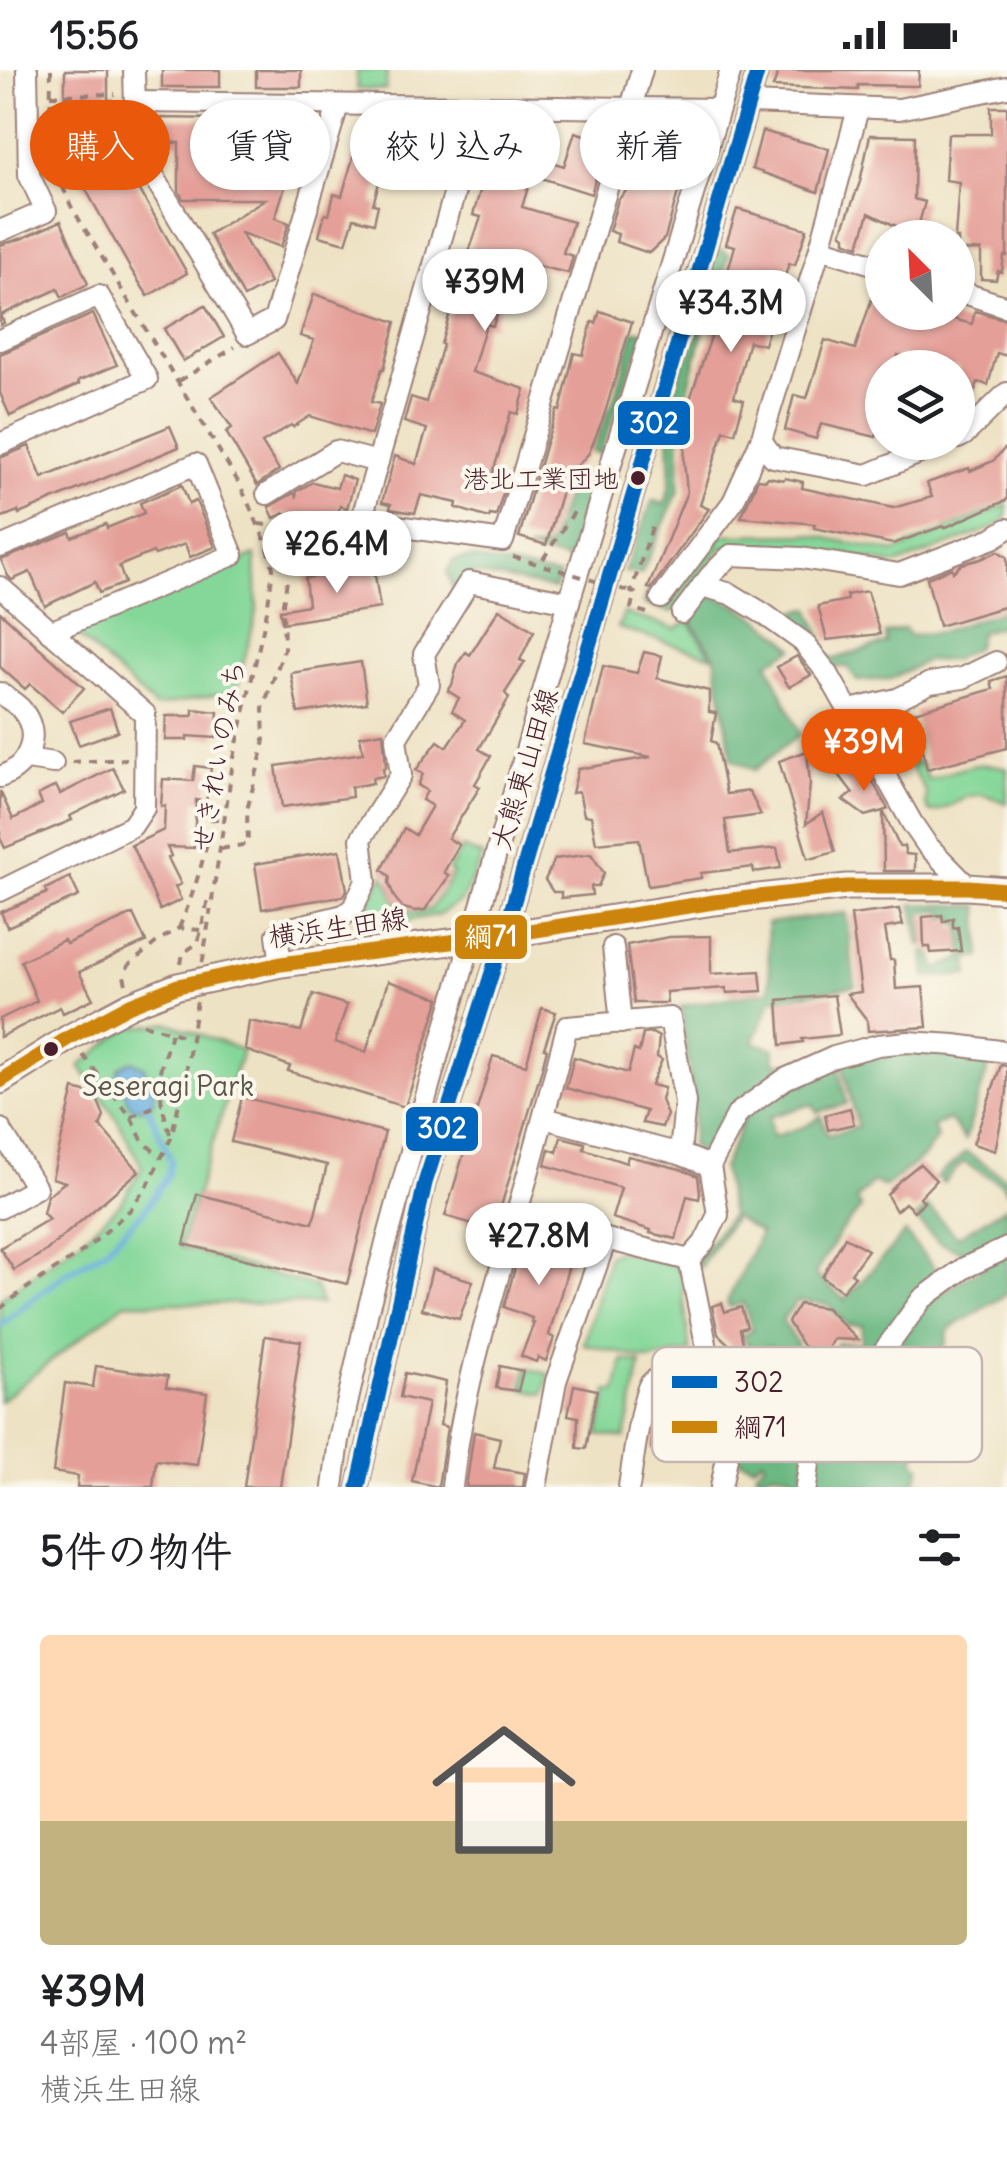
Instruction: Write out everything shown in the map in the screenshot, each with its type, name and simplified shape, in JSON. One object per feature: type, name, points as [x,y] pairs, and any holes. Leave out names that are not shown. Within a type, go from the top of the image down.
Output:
[{"type":"main road","name":"横浜生田線","points":[[0,1082],[70,1037],[137,1015],[178,986],[281,964],[504,935],[611,930],[714,902],[848,887],[1007,890]]},
{"type":"street","points":[[0,231],[46,210],[29,175],[27,70]]},
{"type":"street","points":[[134,70],[136,146],[246,334],[274,320],[338,104]]},
{"type":"street","points":[[633,100],[642,70]]},
{"type":"street","name":"大熊東山田線","points":[[720,105],[730,70]]},
{"type":"street","name":"大熊東山田線","points":[[358,1487],[425,1183],[504,935],[758,70]]},
{"type":"street","points":[[748,103],[900,109],[1007,86]]},
{"type":"street","points":[[135,98],[350,104]]},
{"type":"street","points":[[661,598],[733,502],[761,440],[858,109]]},
{"type":"street","points":[[455,190],[360,521],[503,541],[607,190]]},
{"type":"street","name":"大熊東山田線","points":[[332,1487],[369,1306],[430,1082],[695,190]]},
{"type":"street","points":[[820,248],[865,263]]},
{"type":"street","points":[[0,340],[99,296],[147,379],[0,444]]},
{"type":"street","points":[[975,297],[1007,307]]},
{"type":"street","points":[[975,425],[1007,393]]},
{"type":"street","points":[[761,440],[773,457],[867,475],[903,460]]},
{"type":"street","points":[[266,494],[336,450],[378,462]]},
{"type":"street","points":[[0,546],[196,464],[233,554],[50,632]]},
{"type":"street","points":[[685,610],[731,555],[801,558],[899,574],[1007,529]]},
{"type":"street","points":[[281,964],[276,935],[344,915],[353,908],[366,881],[361,839],[401,775],[396,739],[428,685],[424,654],[469,582],[570,602]]},
{"type":"street","points":[[702,586],[732,594],[803,642],[850,710],[912,823],[968,888]]},
{"type":"street","points":[[0,587],[145,714],[136,758],[144,808],[132,826],[0,891]]},
{"type":"street","points":[[850,710],[896,699],[930,683],[963,678],[996,662]]},
{"type":"street","points":[[0,694],[22,710],[32,734],[27,759],[0,777]]},
{"type":"street","points":[[27,759],[53,764]]},
{"type":"street","points":[[611,930],[620,1022]]},
{"type":"street","points":[[452,1487],[479,1342],[544,1118],[566,1027],[670,1018],[685,1102],[680,1154]]},
{"type":"street","points":[[689,1260],[704,1243],[718,1215],[710,1166],[738,1113],[784,1079],[834,1057],[878,1045],[908,1042],[1007,1052]]},
{"type":"street","points":[[544,1118],[680,1154],[710,1166]]},
{"type":"street","points":[[0,1129],[36,1188],[0,1208]]},
{"type":"street","points":[[517,1212],[689,1260]]},
{"type":"street","points":[[536,1487],[556,1381],[606,1239]]},
{"type":"street","points":[[887,1347],[922,1299],[964,1268],[1007,1248]]},
{"type":"street","points":[[689,1260],[707,1347]]},
{"type":"street","points":[[629,1487],[644,1400],[652,1382]]},
{"type":"street","points":[[721,1487],[726,1462]]},
{"type":"street","points":[[806,1487],[809,1462]]},
{"type":"path","name":"せきれいのみち","points":[[0,1309],[86,1249],[130,1210],[171,1138],[186,1073],[233,762],[274,569],[240,485],[71,206],[50,158],[51,70]]},
{"type":"path","points":[[50,95],[135,98]]},
{"type":"path","points":[[179,380],[240,344],[246,334]]},
{"type":"path","points":[[542,558],[576,510]]},
{"type":"path","points":[[257,524],[350,536],[360,521]]},
{"type":"path","points":[[559,570],[633,594],[654,521]]},
{"type":"path","points":[[221,849],[248,844],[247,810],[264,745],[263,708],[284,650],[283,603],[288,576]]},
{"type":"path","points":[[53,764],[136,758]]},
{"type":"path","points":[[179,928],[196,883],[212,819],[225,819]]},
{"type":"path","points":[[178,986],[183,953],[198,944],[208,899],[214,900]]},
{"type":"path","points":[[191,1038],[171,1033],[137,1015],[124,976],[128,966],[179,928],[202,930]]},
{"type":"path","points":[[171,1033],[159,1074],[171,1138]]},
{"type":"path","points":[[70,1037],[130,1116],[142,1140],[161,1158]]},
{"type":"path","points":[[130,1116],[162,1103]]},
{"type":"green space","points":[[357,70],[387,70],[386,90],[357,89]]},
{"type":"green space","points":[[719,249],[729,254],[705,328],[695,320]]},
{"type":"green space","points":[[693,328],[703,331],[680,420],[679,490],[641,574],[624,572],[653,500],[664,505],[668,494],[671,412]]},
{"type":"green space","points":[[634,331],[645,331],[600,454],[592,452],[616,394]]},
{"type":"green space","points":[[582,478],[596,492],[570,561],[527,550],[549,547],[569,485]]},
{"type":"green space","points":[[1007,504],[1007,517],[993,528],[896,565],[844,555],[721,548],[671,612],[644,604],[647,593],[670,602],[722,535],[808,534],[894,552]]},
{"type":"green space","points":[[255,555],[257,611],[236,691],[155,707],[74,632]]},
{"type":"green space","points":[[471,558],[559,576],[555,589],[471,573],[463,583],[452,587],[447,572],[454,560]]},
{"type":"green space","points":[[708,594],[754,615],[794,648],[768,663],[800,734],[754,770],[732,759],[715,656],[689,619]]},
{"type":"green space","points":[[810,608],[826,649],[820,655],[782,614]]},
{"type":"green space","points":[[1007,609],[1007,624],[981,632],[975,648],[953,660],[926,661],[891,679],[857,681],[848,667],[827,667],[823,660],[886,643],[885,634],[905,628],[909,636],[940,632]]},
{"type":"green space","points":[[624,613],[676,629],[688,621],[712,656],[618,628]]},
{"type":"green space","points":[[907,723],[915,741],[908,745],[928,780],[976,765],[1007,768],[1007,803],[976,795],[930,812],[926,792],[890,732]]},
{"type":"green space","points":[[462,848],[483,856],[462,900],[440,914],[373,927],[357,922],[384,875],[404,910],[431,909],[453,874],[449,870]]},
{"type":"green space","points":[[912,904],[979,906],[981,957],[968,958],[969,975],[926,977],[924,952],[928,950],[933,956],[936,970],[963,958],[961,924],[955,923],[953,915],[944,918],[943,911],[921,913],[920,945]]},
{"type":"green space","points":[[846,913],[855,986],[772,999],[753,1042],[774,1049],[775,1063],[801,1063],[709,1156],[691,1147],[694,1107],[681,1006],[770,991],[767,923]]},
{"type":"green space","name":"Seseragi Park","points":[[169,1023],[242,1050],[180,1247],[315,1287],[321,1304],[125,1303],[0,1401],[0,1299],[82,1239],[121,1203],[142,1167],[117,1119],[80,1066],[127,1028]]},
{"type":"green space","points":[[912,1047],[991,1059],[965,1140],[949,1119],[933,1126],[937,1138],[924,1156],[885,1187],[873,1182],[856,1200],[861,1208],[840,1232],[815,1274],[845,1300],[905,1233],[941,1276],[905,1305],[879,1347],[835,1347],[837,1343],[861,1344],[862,1325],[847,1325],[827,1304],[797,1301],[782,1320],[797,1347],[749,1347],[742,1335],[753,1330],[743,1303],[729,1307],[727,1302],[760,1233],[734,1217],[699,1268],[694,1262],[731,1215],[722,1168],[746,1116],[787,1084],[837,1062],[847,1104],[817,1112],[812,1104],[769,1117],[772,1137],[806,1126],[821,1116],[827,1135],[858,1127],[841,1059]]},
{"type":"green space","points":[[966,1152],[1007,1179],[1007,1191],[1002,1184],[963,1162],[943,1183],[937,1177]]},
{"type":"green space","points":[[1007,1206],[1007,1237],[972,1255],[939,1243],[916,1219],[928,1207],[957,1237]]},
{"type":"green space","points":[[620,1250],[680,1267],[689,1347],[652,1347],[649,1360],[584,1344],[609,1255]]},
{"type":"green space","points":[[1007,1252],[1007,1294],[948,1330],[942,1347],[897,1347],[925,1303]]},
{"type":"green space","points":[[623,1360],[641,1363],[625,1438],[598,1435],[608,1391],[616,1392]]},
{"type":"green space","points":[[527,1368],[549,1374],[544,1394],[523,1389]]},
{"type":"green space","points":[[805,1462],[801,1487],[793,1487],[791,1474],[771,1472],[762,1477],[755,1472],[765,1463]]},
{"type":"green space","points":[[816,1462],[915,1462],[921,1466],[914,1487],[812,1487]]},
{"type":"water","points":[[132,1061],[145,1068],[146,1079],[155,1090],[154,1100],[143,1108],[129,1104],[118,1079],[119,1068]]},
{"type":"building","points":[[65,70],[108,70],[108,100],[65,100]]},
{"type":"building","points":[[162,70],[220,70],[220,87],[162,87]]},
{"type":"building","points":[[256,70],[301,70],[301,87],[256,87]]},
{"type":"building","points":[[779,70],[919,70],[918,86],[858,85],[858,90],[773,87]]},
{"type":"building","points":[[991,107],[1007,107],[1007,256],[996,280],[981,279],[981,250],[975,250],[975,220],[956,220],[959,182],[945,180],[948,134],[991,134]]},
{"type":"building","points":[[170,118],[190,118],[190,190],[284,190],[275,218],[289,223],[281,247],[241,233],[270,283],[244,297],[209,234],[265,199],[183,199],[179,192],[179,143],[170,143]]},
{"type":"building","points":[[762,131],[829,149],[818,192],[752,169]]},
{"type":"building","points":[[575,132],[580,134],[580,190],[592,190],[591,194],[560,184],[560,165],[564,166]]},
{"type":"building","points":[[870,135],[915,136],[914,199],[925,202],[920,220],[884,220],[869,213],[859,246],[845,241],[841,233],[860,182]]},
{"type":"building","points":[[350,168],[350,190],[377,190],[374,223],[354,218],[346,243],[319,236],[334,194],[342,196]]},
{"type":"building","points":[[86,190],[140,190],[187,273],[148,296]]},
{"type":"building","points":[[480,190],[527,190],[522,207],[573,222],[563,253],[573,256],[568,273],[534,265],[532,270],[500,261],[490,296],[502,299],[493,326],[486,324],[472,372],[525,389],[518,414],[511,412],[489,486],[504,490],[496,516],[489,518],[456,508],[457,503],[421,495],[415,513],[390,509],[391,504],[382,502],[395,456],[416,464],[427,429],[404,422],[411,397],[426,402],[451,309],[442,306],[448,286],[456,289],[481,217],[473,215]]},
{"type":"building","points":[[627,190],[679,190],[665,238],[649,253],[616,242],[618,234],[609,231],[618,200]]},
{"type":"building","points":[[737,209],[807,229],[795,265],[789,263],[764,345],[749,341],[734,397],[744,400],[735,433],[724,430],[700,505],[709,509],[651,589],[648,588],[687,492],[684,417],[713,331],[735,246],[726,244]]},
{"type":"building","points":[[61,221],[88,284],[62,297],[58,289],[1,315],[4,323],[0,325],[0,245]]},
{"type":"building","points":[[314,294],[396,322],[371,402],[380,404],[371,435],[310,416],[262,443],[279,470],[257,485],[226,432],[232,428],[211,397],[278,353],[298,384],[314,340],[300,336]]},
{"type":"building","points":[[205,305],[224,337],[183,361],[164,329]]},
{"type":"building","points":[[600,311],[632,322],[604,416],[589,453],[566,478],[546,545],[519,537],[546,443],[557,410],[560,411],[574,353],[583,355],[592,322],[596,323]]},
{"type":"building","points":[[975,311],[1007,320],[1007,356],[997,353],[988,385],[978,382],[975,390],[975,350],[865,350],[865,434],[821,424],[816,439],[785,430],[794,395],[807,398],[825,340],[855,349],[865,319],[865,330],[975,330]]},
{"type":"building","points":[[93,314],[117,365],[10,416],[0,393],[0,354]]},
{"type":"building","points":[[170,426],[179,447],[19,514],[18,511],[0,518],[0,458],[29,446],[42,478]]},
{"type":"building","points":[[1007,446],[1007,500],[944,528],[893,544],[814,528],[815,524],[741,517],[758,479],[785,478],[803,482],[802,488],[893,508],[932,497],[927,483],[993,461]]},
{"type":"building","points":[[341,475],[355,480],[347,508],[340,506],[333,528],[285,513],[274,518],[269,507],[294,493],[296,496],[297,491],[313,482],[337,488]]},
{"type":"building","points":[[182,485],[189,504],[196,501],[215,547],[190,557],[185,544],[155,555],[153,552],[119,566],[125,583],[99,593],[95,582],[45,606],[30,572],[12,580],[8,576],[1,560],[70,532],[72,537],[144,513],[140,503]]},
{"type":"building","points":[[998,551],[1007,557],[1007,606],[939,626],[927,578],[952,568],[953,572],[962,564]]},
{"type":"building","points":[[374,568],[380,608],[282,623],[280,610],[308,605],[305,578]]},
{"type":"building","points":[[867,591],[880,634],[827,640],[818,606]]},
{"type":"building","points":[[499,609],[534,631],[520,660],[525,662],[505,693],[509,698],[479,749],[491,756],[475,784],[480,787],[448,838],[459,845],[444,872],[449,876],[425,910],[403,908],[394,897],[390,876],[382,870],[404,828],[415,835],[432,806],[422,800],[427,791],[418,785],[423,774],[416,770],[438,741],[447,747],[465,720],[452,711],[459,698],[448,691],[458,663],[466,652],[470,655]]},
{"type":"building","points":[[0,612],[84,688],[62,712],[30,684],[25,689],[0,667]]},
{"type":"building","points":[[644,652],[662,656],[657,678],[709,691],[709,712],[716,713],[711,741],[716,743],[726,794],[749,791],[761,815],[725,820],[730,853],[777,848],[781,868],[701,873],[701,878],[648,886],[639,839],[596,843],[591,816],[584,815],[579,792],[572,793],[578,769],[651,757],[585,744],[603,666],[637,673]]},
{"type":"building","points":[[797,656],[811,675],[789,687],[777,667]]},
{"type":"building","points":[[361,662],[367,703],[298,713],[291,673]]},
{"type":"building","points":[[1007,676],[1007,748],[927,769],[914,712],[993,689],[991,681]]},
{"type":"building","points":[[110,708],[118,731],[79,745],[70,721]]},
{"type":"building","points":[[193,709],[218,712],[216,738],[187,736],[187,740],[165,740],[166,716],[193,716]]},
{"type":"building","points":[[842,727],[888,809],[865,816],[843,800],[853,793],[821,751],[816,737]]},
{"type":"building","points":[[383,732],[384,776],[372,778],[373,783],[351,787],[352,797],[282,807],[276,766],[363,753],[360,736]]},
{"type":"building","points":[[807,751],[810,784],[806,824],[823,812],[835,852],[814,858],[808,858],[779,761]]},
{"type":"building","points":[[195,766],[211,768],[206,802],[196,800],[194,848],[167,847],[181,884],[175,887],[181,900],[160,910],[130,846],[164,830],[163,779],[193,781]]},
{"type":"building","points":[[113,768],[124,789],[70,816],[72,820],[5,848],[0,838],[0,791],[13,819],[42,804],[38,795],[56,786],[60,794]]},
{"type":"building","points":[[883,811],[899,846],[904,846],[906,854],[915,855],[915,871],[884,871]]},
{"type":"building","points":[[340,850],[347,890],[343,896],[262,909],[255,864]]},
{"type":"building","points":[[591,854],[604,873],[598,886],[591,886],[592,895],[561,898],[561,892],[553,892],[545,880],[555,859]]},
{"type":"building","points":[[70,877],[79,896],[7,927],[1,912],[47,893],[45,889]]},
{"type":"building","points":[[899,909],[903,925],[885,928],[890,960],[894,960],[896,989],[923,987],[927,1027],[868,1031],[867,1020],[847,994],[861,992],[851,915]]},
{"type":"building","points":[[133,914],[146,942],[79,972],[93,999],[63,1013],[60,1007],[0,1037],[0,1019],[37,1001],[21,961]]},
{"type":"building","points":[[942,915],[943,922],[953,918],[953,928],[958,927],[961,951],[931,953],[930,947],[924,947],[923,917]]},
{"type":"building","points":[[711,936],[711,974],[760,971],[762,991],[727,993],[726,988],[666,992],[667,1003],[634,1003],[627,945],[669,937]]},
{"type":"building","points":[[388,981],[440,998],[405,1107],[288,1071],[290,1066],[245,1050],[249,1021],[301,1031],[313,994],[347,1005],[335,1042],[366,1052]]},
{"type":"building","points":[[834,995],[840,1035],[781,1045],[778,1000]]},
{"type":"building","points":[[542,1008],[556,1012],[494,1230],[445,1216],[493,1056],[526,1065]]},
{"type":"building","points":[[643,1034],[659,1037],[657,1057],[662,1060],[651,1085],[664,1088],[661,1100],[667,1115],[662,1127],[642,1123],[646,1111],[566,1088],[574,1057],[628,1073]]},
{"type":"building","points":[[1001,1065],[1007,1066],[1007,1092],[995,1151],[973,1144]]},
{"type":"building","points":[[74,1089],[98,1101],[104,1116],[100,1126],[139,1171],[46,1251],[14,1270],[0,1248],[49,1219],[43,1213],[47,1196],[65,1182],[52,1178]]},
{"type":"building","points":[[242,1097],[385,1132],[347,1284],[184,1244],[197,1194],[313,1223],[327,1165],[231,1142]]},
{"type":"building","points":[[850,1108],[854,1124],[828,1130],[825,1115]]},
{"type":"building","points":[[561,1137],[585,1143],[584,1149],[626,1163],[628,1156],[698,1176],[699,1199],[687,1196],[676,1239],[612,1218],[621,1188],[545,1165],[549,1149],[557,1152]]},
{"type":"building","points":[[920,1164],[936,1180],[920,1197],[924,1202],[914,1211],[905,1203],[896,1211],[887,1195]]},
{"type":"building","points":[[526,1229],[575,1244],[549,1335],[554,1338],[546,1361],[521,1356],[534,1323],[532,1318],[504,1307]]},
{"type":"building","points":[[845,1237],[868,1250],[842,1291],[822,1277]]},
{"type":"building","points":[[432,1269],[473,1281],[459,1319],[422,1309]]},
{"type":"building","points":[[722,1303],[725,1312],[741,1307],[747,1327],[740,1329],[744,1347],[732,1347],[718,1334],[712,1306]]},
{"type":"building","points":[[799,1304],[826,1308],[858,1340],[833,1339],[829,1347],[805,1347],[788,1322]]},
{"type":"building","points":[[265,1336],[301,1341],[280,1487],[244,1487]]},
{"type":"building","points":[[96,1366],[168,1376],[166,1387],[207,1393],[197,1465],[156,1460],[153,1487],[77,1487],[78,1476],[53,1472],[65,1383],[93,1387]]},
{"type":"building","points":[[500,1366],[523,1371],[518,1391],[496,1388]]},
{"type":"building","points":[[405,1373],[446,1382],[440,1425],[447,1427],[438,1487],[412,1481],[428,1403],[400,1397]]},
{"type":"building","points":[[574,1385],[597,1390],[586,1449],[577,1448],[578,1417],[568,1415]]},
{"type":"building","points":[[474,1432],[500,1438],[494,1468],[525,1473],[523,1487],[466,1487]]},
{"type":"waterway","points":[[0,1325],[64,1275],[105,1250],[144,1211],[168,1175],[171,1161],[148,1107]]},
{"type":"transit line","name":"302","points":[[358,1487],[425,1183],[504,935],[758,70]]},
{"type":"transit line","name":"綱71","points":[[0,1081],[130,1005],[178,986],[281,964],[714,902],[847,887],[1007,890]]},
{"type":"place","name":"港北工業団地","points":[[638,478]]}]
